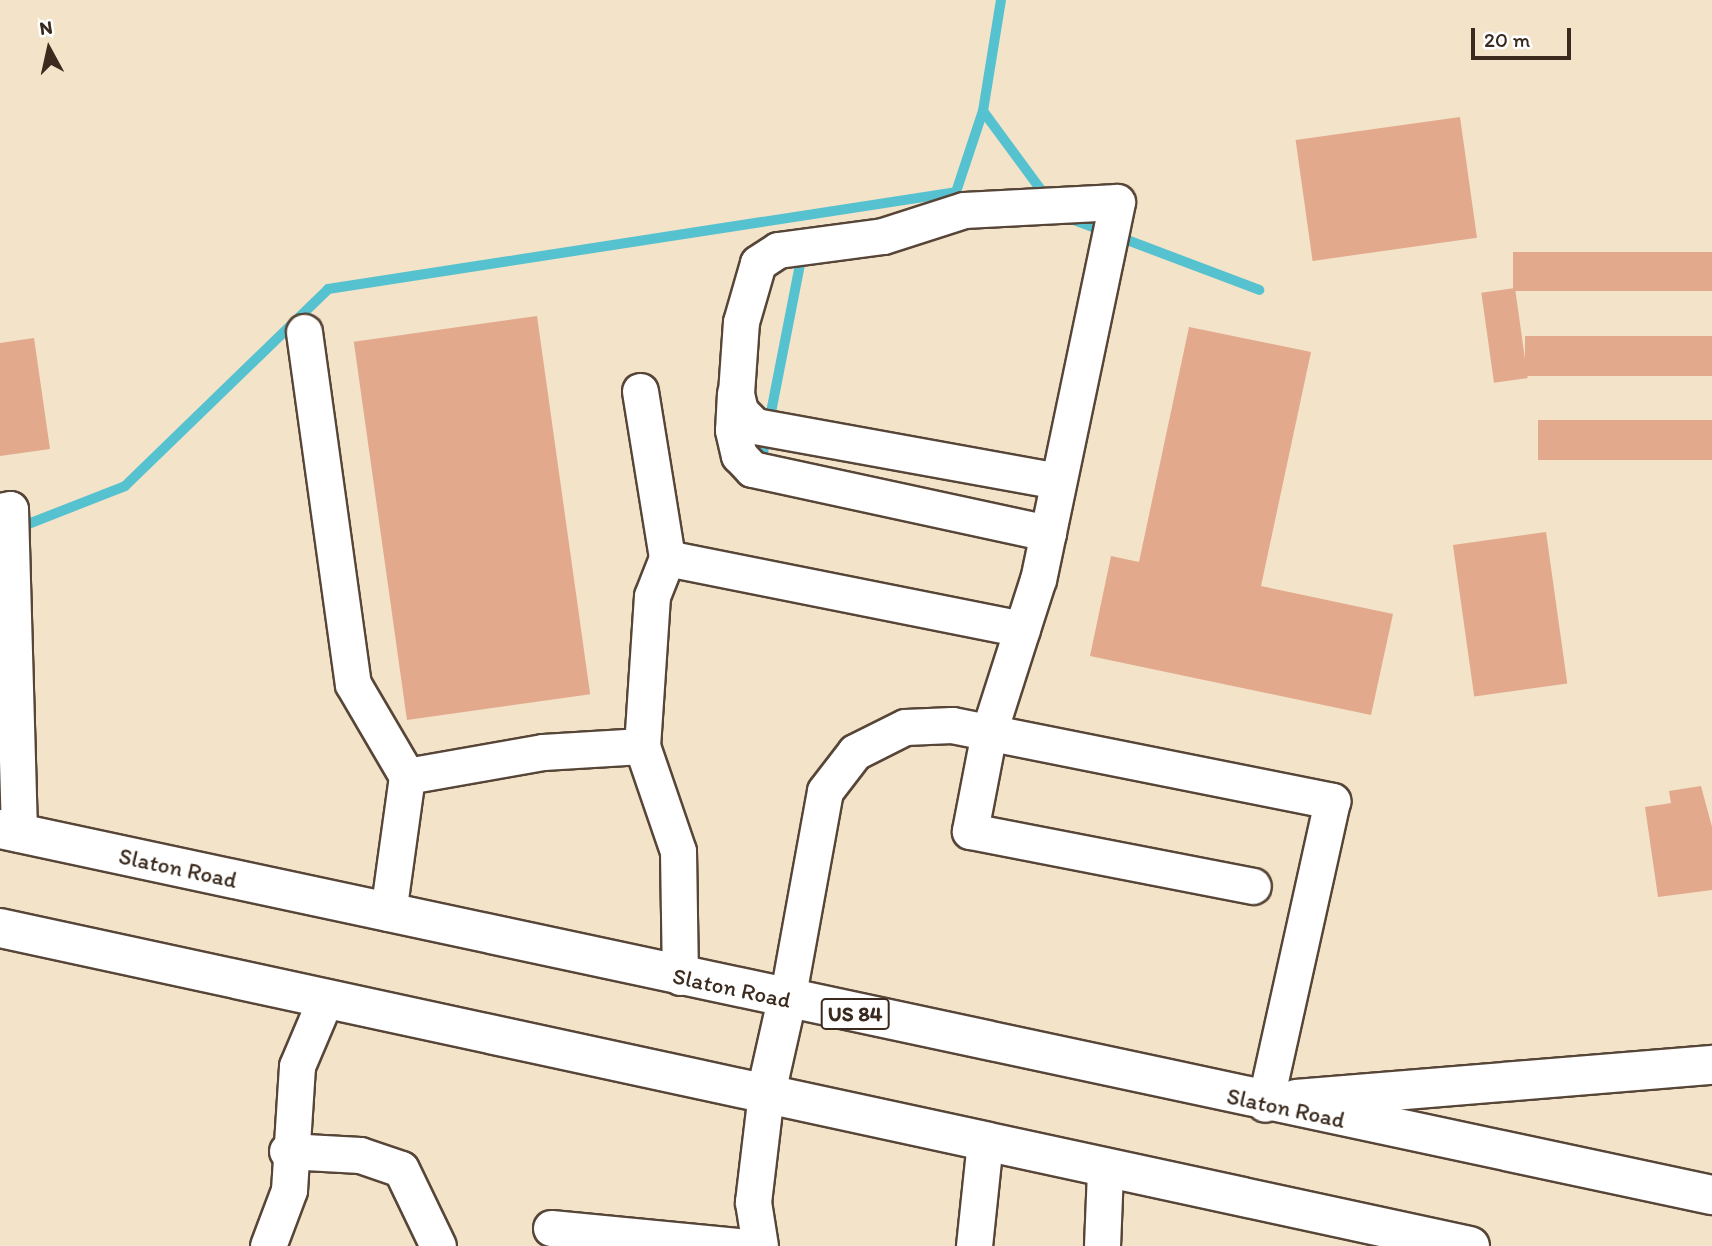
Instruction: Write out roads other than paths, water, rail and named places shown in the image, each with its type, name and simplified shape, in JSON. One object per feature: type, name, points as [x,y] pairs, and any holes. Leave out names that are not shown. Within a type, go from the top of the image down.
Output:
[{"type":"highway","name":"Slaton Road","points":[[9,831],[1265,1104],[1712,1195]]},
{"type":"highway","points":[[0,928],[985,1141],[1105,1171],[1470,1246]]},
{"type":"highway","points":[[766,1093],[787,1000]]},
{"type":"highway","points":[[1265,1104],[1712,1065]]},
{"type":"highway","points":[[1304,1210],[1351,1246]]},
{"type":"lane","points":[[1048,533],[752,469],[738,454],[733,430],[749,277],[778,250],[883,236],[964,210],[1117,202],[1048,533],[1022,629],[989,732],[970,831],[1253,886]]},
{"type":"lane","points":[[304,332],[353,684],[407,776],[388,913]]},
{"type":"lane","points":[[640,391],[667,558],[652,596],[642,746],[678,851],[680,977]]},
{"type":"lane","points":[[736,393],[740,411],[755,426],[1058,481]]},
{"type":"lane","points":[[0,511],[10,509],[9,831]]},
{"type":"lane","points":[[667,558],[1022,629]]},
{"type":"lane","points":[[787,1000],[825,791],[838,766],[905,727],[989,732],[1332,800],[1265,1104]]},
{"type":"lane","points":[[407,776],[543,752],[642,746]]},
{"type":"lane","points":[[268,1246],[289,1190],[287,1152],[297,1066],[325,1000]]},
{"type":"lane","points":[[760,1246],[753,1202],[766,1093]]},
{"type":"lane","points":[[974,1246],[985,1141]]},
{"type":"lane","points":[[287,1152],[360,1155],[401,1168],[438,1246]]},
{"type":"lane","points":[[1102,1246],[1105,1171]]},
{"type":"lane","points":[[551,1228],[737,1246]]},
{"type":"waterway","points":[[18,528],[125,486],[328,289],[956,192],[983,111],[1001,0]]},
{"type":"waterway","points":[[983,111],[1047,198]]},
{"type":"waterway","points":[[1061,215],[1259,290]]},
{"type":"waterway","points":[[763,453],[802,254]]}]
